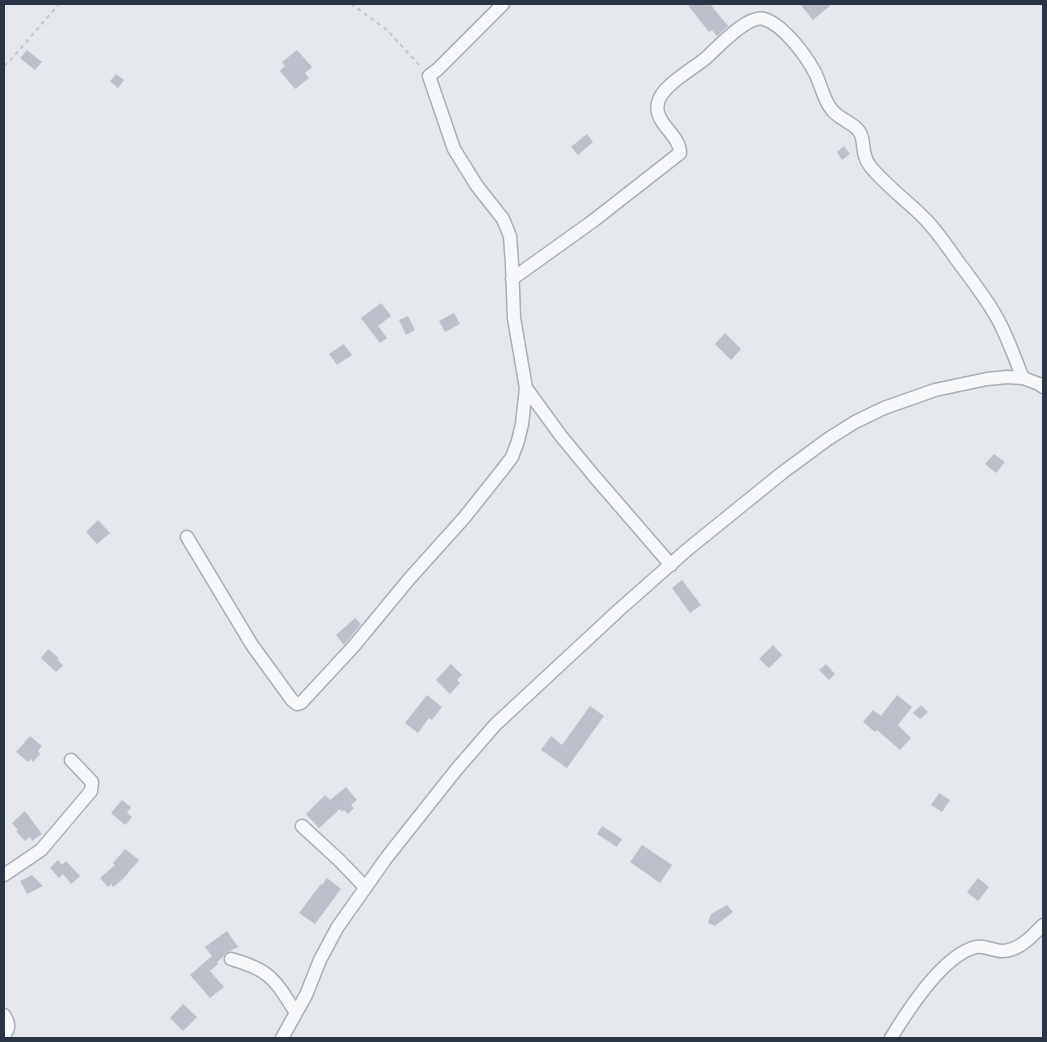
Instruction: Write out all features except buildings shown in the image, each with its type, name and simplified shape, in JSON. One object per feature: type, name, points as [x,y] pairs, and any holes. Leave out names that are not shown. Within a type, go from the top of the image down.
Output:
[{"type":"street","points":[[187,538],[252,645],[292,700],[297,704],[301,703],[353,647],[410,578],[464,518],[512,457],[522,424],[526,388],[514,318],[510,236],[503,219],[477,186],[454,149],[428,76],[438,69],[503,4]]},
{"type":"street","points":[[512,280],[593,221],[680,153],[678,142],[661,120],[657,111],[660,97],[746,24],[761,18],[772,21],[781,28],[796,46],[813,70],[825,100],[832,110],[859,132],[862,139],[863,152],[870,166],[928,223],[985,297],[997,317],[1023,378]]},
{"type":"street","points":[[282,1038],[337,928],[410,827],[495,725],[670,565],[782,473],[828,439],[855,422],[884,408],[935,390],[1007,377],[1023,378],[1040,384],[1043,387]]},
{"type":"street","points":[[526,388],[561,436],[670,565]]},
{"type":"street","points":[[4,875],[41,850],[91,791],[92,782],[70,760]]},
{"type":"street","points":[[302,826],[365,887]]},
{"type":"street","points":[[891,1038],[929,984],[962,953],[977,947],[989,947],[1001,951],[1013,949],[1023,944],[1043,925]]},
{"type":"street","points":[[231,959],[249,964],[270,975],[296,1013]]},
{"type":"street","points":[[4,1015],[8,1022],[8,1029],[4,1035]]},
{"type":"path","points":[[4,66],[59,4]]},
{"type":"path","points":[[351,4],[386,29],[408,51],[428,76]]}]
